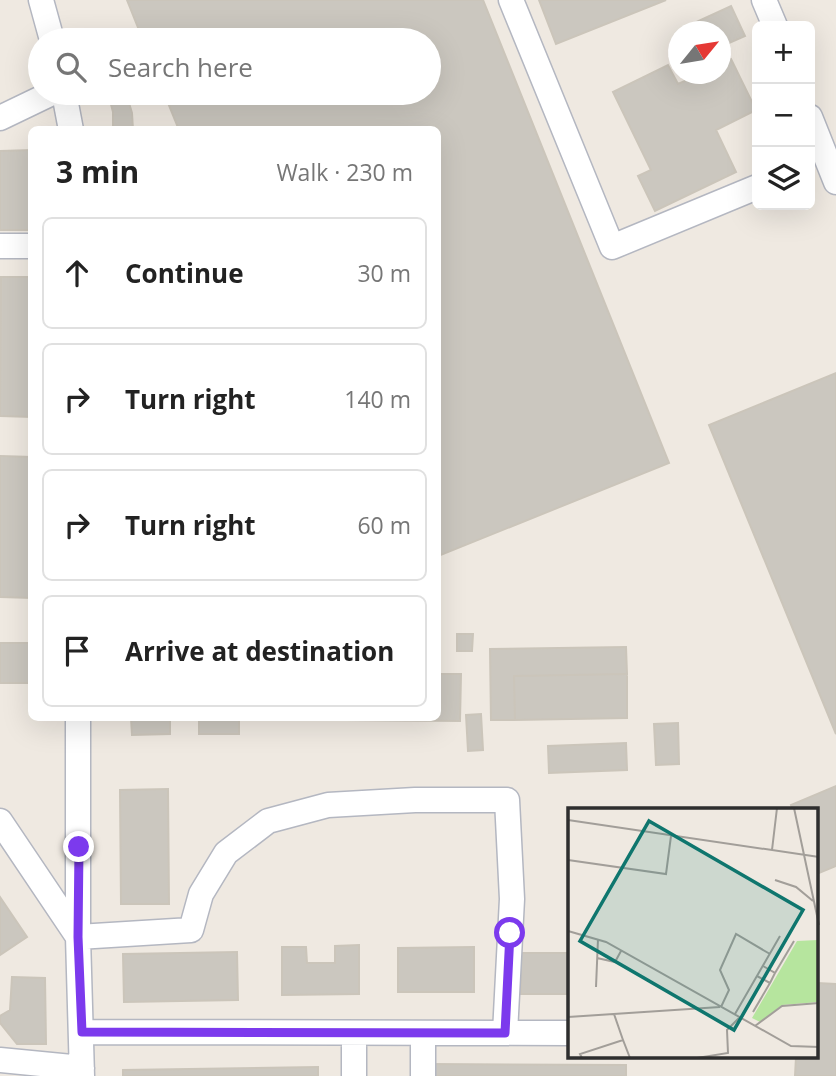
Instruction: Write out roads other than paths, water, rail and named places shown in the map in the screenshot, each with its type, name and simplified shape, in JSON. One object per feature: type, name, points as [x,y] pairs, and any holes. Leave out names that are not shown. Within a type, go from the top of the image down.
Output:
[{"type":"street","points":[[41,0],[49,28]]},
{"type":"street","points":[[511,0],[612,247],[752,189]]},
{"type":"street","points":[[764,0],[773,21]]},
{"type":"street","points":[[0,118],[28,105]]},
{"type":"street","points":[[66,105],[70,126]]},
{"type":"street","points":[[818,161],[836,182]]},
{"type":"street","points":[[0,246],[28,246]]},
{"type":"street","points":[[0,1060],[82,1072],[78,937],[78,721]]},
{"type":"street","points":[[78,937],[191,930],[201,894],[226,853],[268,821],[328,805],[415,800],[507,800],[512,899],[505,1033]]},
{"type":"street","points":[[0,821],[78,937]]},
{"type":"street","points":[[82,1032],[568,1033]]},
{"type":"street","points":[[354,1033],[354,1076]]},
{"type":"street","points":[[423,1033],[423,1076]]}]
